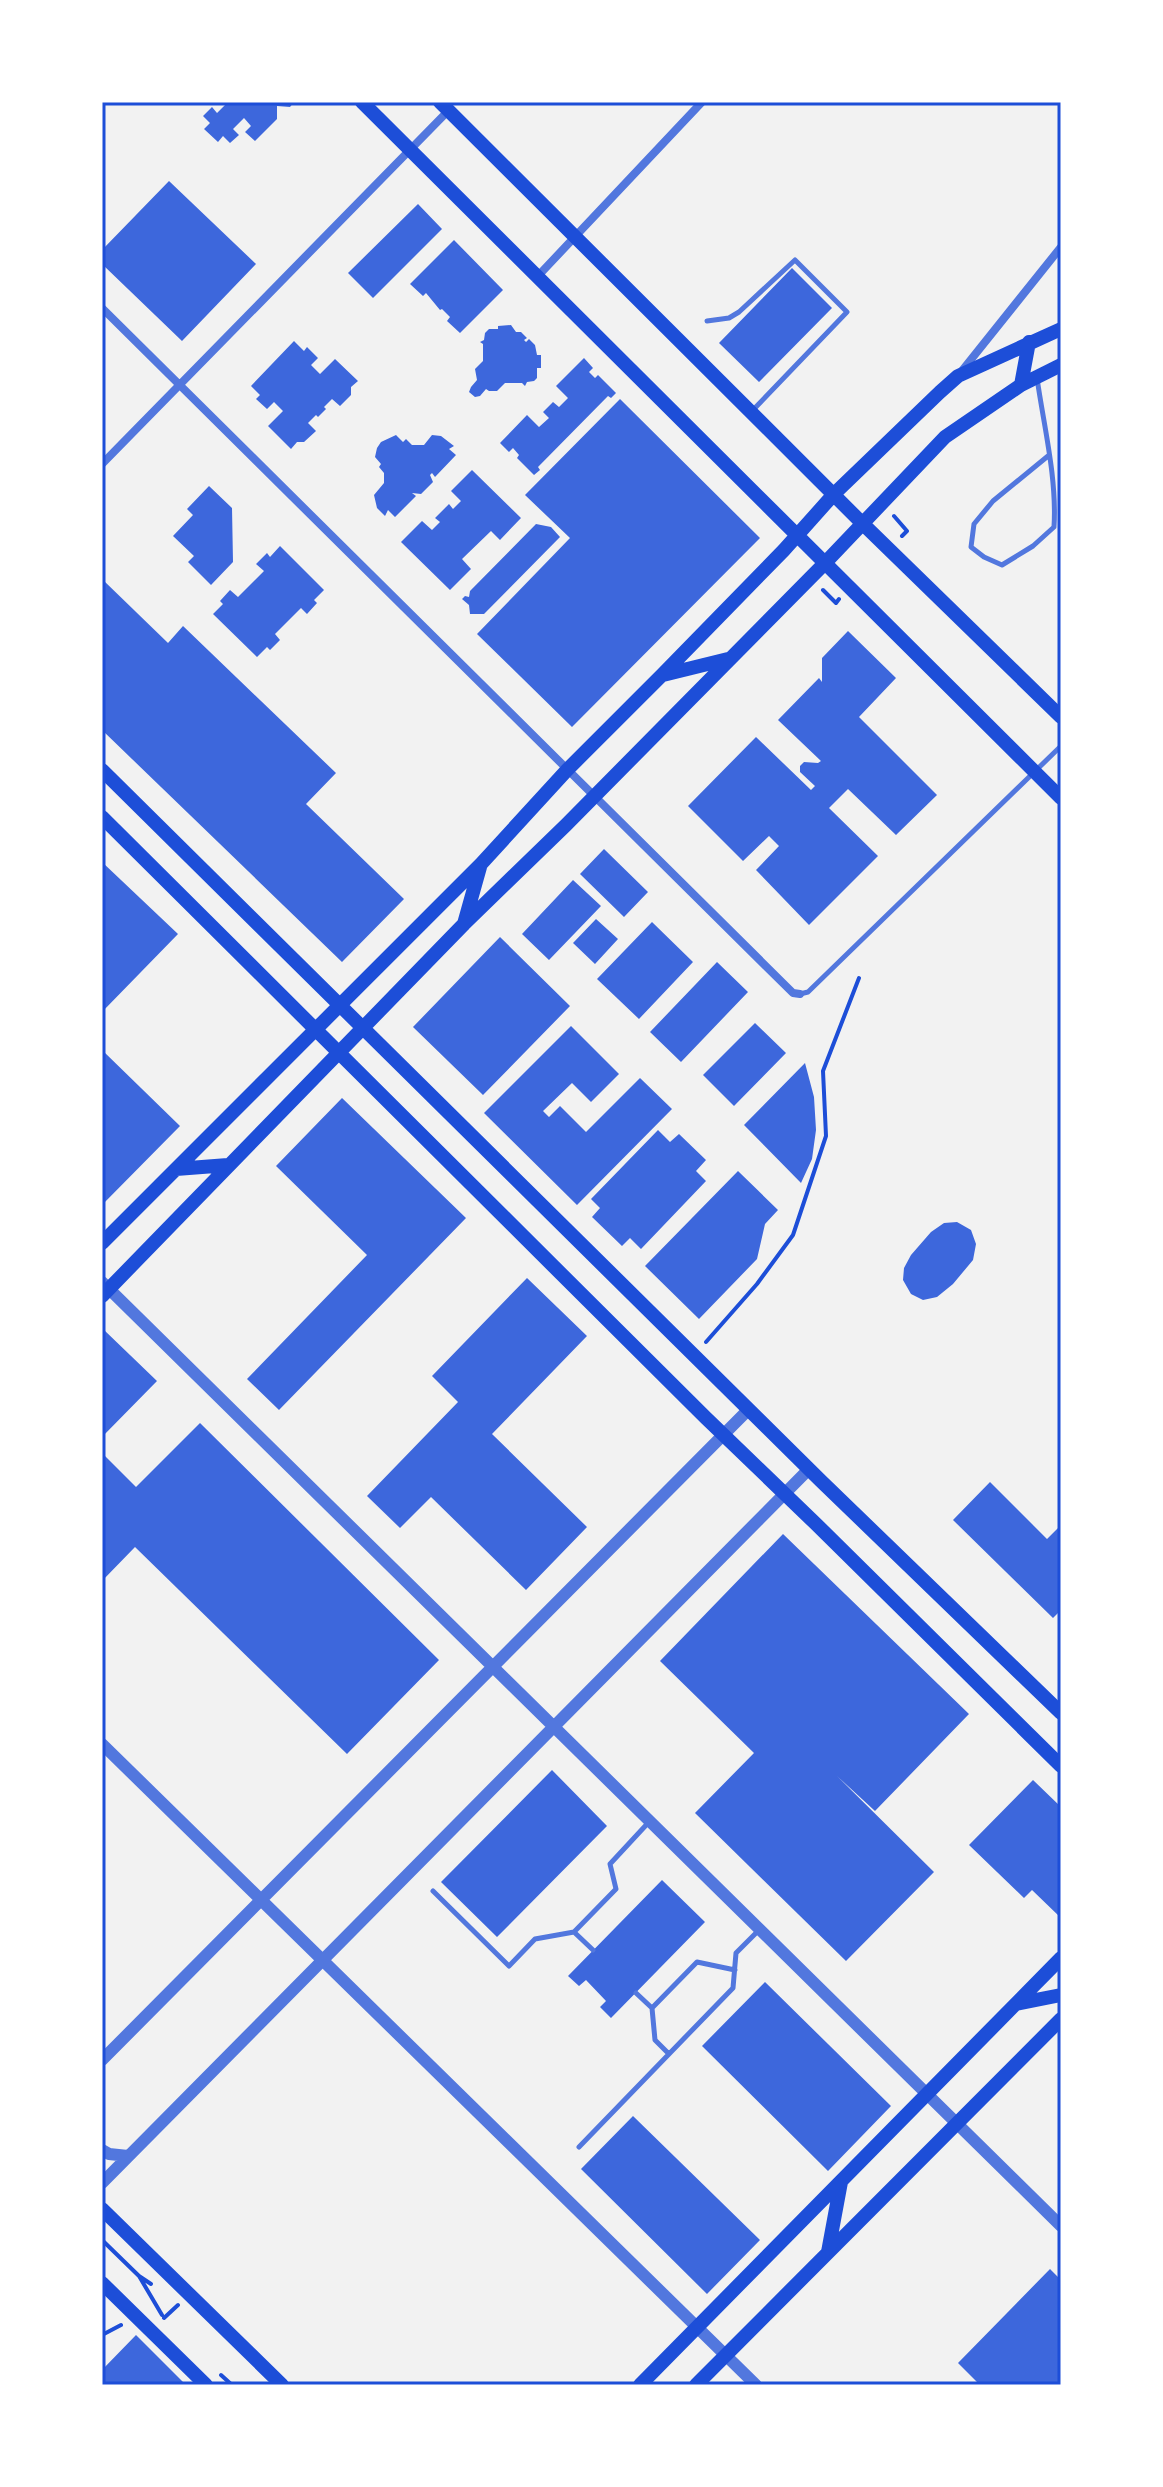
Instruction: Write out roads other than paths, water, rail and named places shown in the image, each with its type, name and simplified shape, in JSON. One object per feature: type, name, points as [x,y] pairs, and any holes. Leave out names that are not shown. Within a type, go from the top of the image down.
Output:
[{"type":"main road","points":[[362,102],[1061,798]]},
{"type":"main road","points":[[444,106],[1061,717]]},
{"type":"main road","points":[[102,1243],[481,864],[567,770],[797,536],[834,494],[958,376],[1061,329]]},
{"type":"main road","points":[[1021,385],[1029,342]]},
{"type":"main road","points":[[104,1289],[825,563],[945,437],[1021,385],[1061,365]]},
{"type":"main road","points":[[662,675],[730,659]]},
{"type":"main road","points":[[102,770],[748,1410],[1061,1713]]},
{"type":"main road","points":[[102,817],[1061,1766]]},
{"type":"main road","points":[[464,924],[481,864]]},
{"type":"main road","points":[[176,1169],[228,1165]]},
{"type":"main road","points":[[640,2385],[1061,1958]]},
{"type":"main road","points":[[1016,2004],[1061,1995]]},
{"type":"main road","points":[[696,2385],[1061,2019]]},
{"type":"main road","points":[[828,2254],[841,2182]]},
{"type":"main road","points":[[102,2209],[282,2385]]},
{"type":"main road","points":[[102,2283],[206,2385]]},
{"type":"street","points":[[537,277],[702,102]]},
{"type":"street","points":[[102,464],[410,150],[444,106]]},
{"type":"street","points":[[958,376],[1061,247]]},
{"type":"street","points":[[102,308],[793,993],[800,994]]},
{"type":"street","points":[[104,1289],[1061,2226]]},
{"type":"street","points":[[102,2060],[748,1410]]},
{"type":"street","points":[[102,2183],[809,1469]]},
{"type":"street","points":[[102,1744],[756,2385]]},
{"type":"street","points":[[102,2150],[128,2156]]},
{"type":"lane","points":[[707,321],[729,318],[739,312],[795,260],[847,312],[752,411]]},
{"type":"lane","points":[[1036,377],[1055,500],[1054,527],[1033,546],[1002,565],[984,557],[971,547],[974,524],[993,501],[1048,456]]},
{"type":"lane","points":[[800,994],[808,992],[845,957],[1061,746]]},
{"type":"lane","points":[[433,1891],[509,1966],[535,1939],[574,1932],[616,1889],[610,1864],[649,1822]]},
{"type":"lane","points":[[579,2147],[733,1988],[736,1953],[759,1930]]},
{"type":"lane","points":[[574,1932],[593,1950]]},
{"type":"lane","points":[[652,2008],[697,1962],[735,1970]]},
{"type":"lane","points":[[636,1993],[652,2008],[655,2040],[669,2054]]}]
